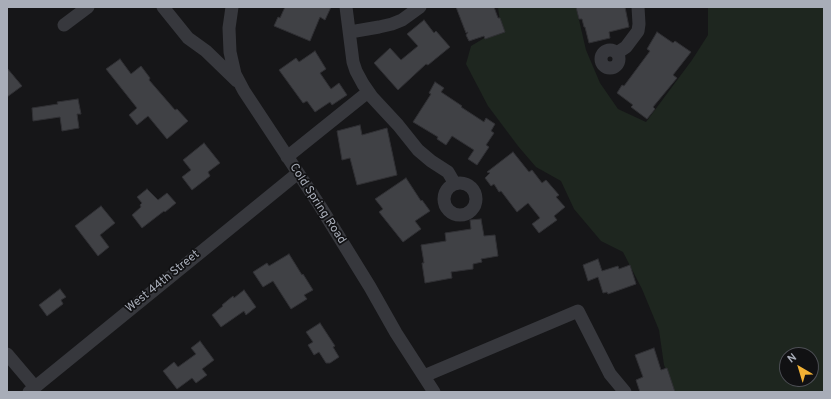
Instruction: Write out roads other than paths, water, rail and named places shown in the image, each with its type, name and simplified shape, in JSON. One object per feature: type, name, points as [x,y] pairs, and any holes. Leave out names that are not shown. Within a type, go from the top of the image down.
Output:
[{"type":"street","points":[[64,26],[88,7]]},
{"type":"street","points":[[163,7],[188,38],[206,51],[240,84]]},
{"type":"street","name":"Cold Spring Road","points":[[232,7],[229,28],[230,45],[235,74],[240,84],[370,287],[396,333],[434,392]]},
{"type":"street","points":[[346,7],[354,67],[358,76],[368,92],[418,150],[448,172],[455,184]]},
{"type":"street","points":[[350,32],[392,24],[402,20],[420,7]]},
{"type":"street","points":[[617,53],[626,47],[638,31],[638,7]]},
{"type":"street","points":[[287,157],[368,92]]},
{"type":"street","name":"West 44th Street","points":[[37,389],[298,173]]},
{"type":"street","points":[[424,376],[578,311],[610,374],[625,392]]},
{"type":"street","points":[[7,354],[37,389]]}]
